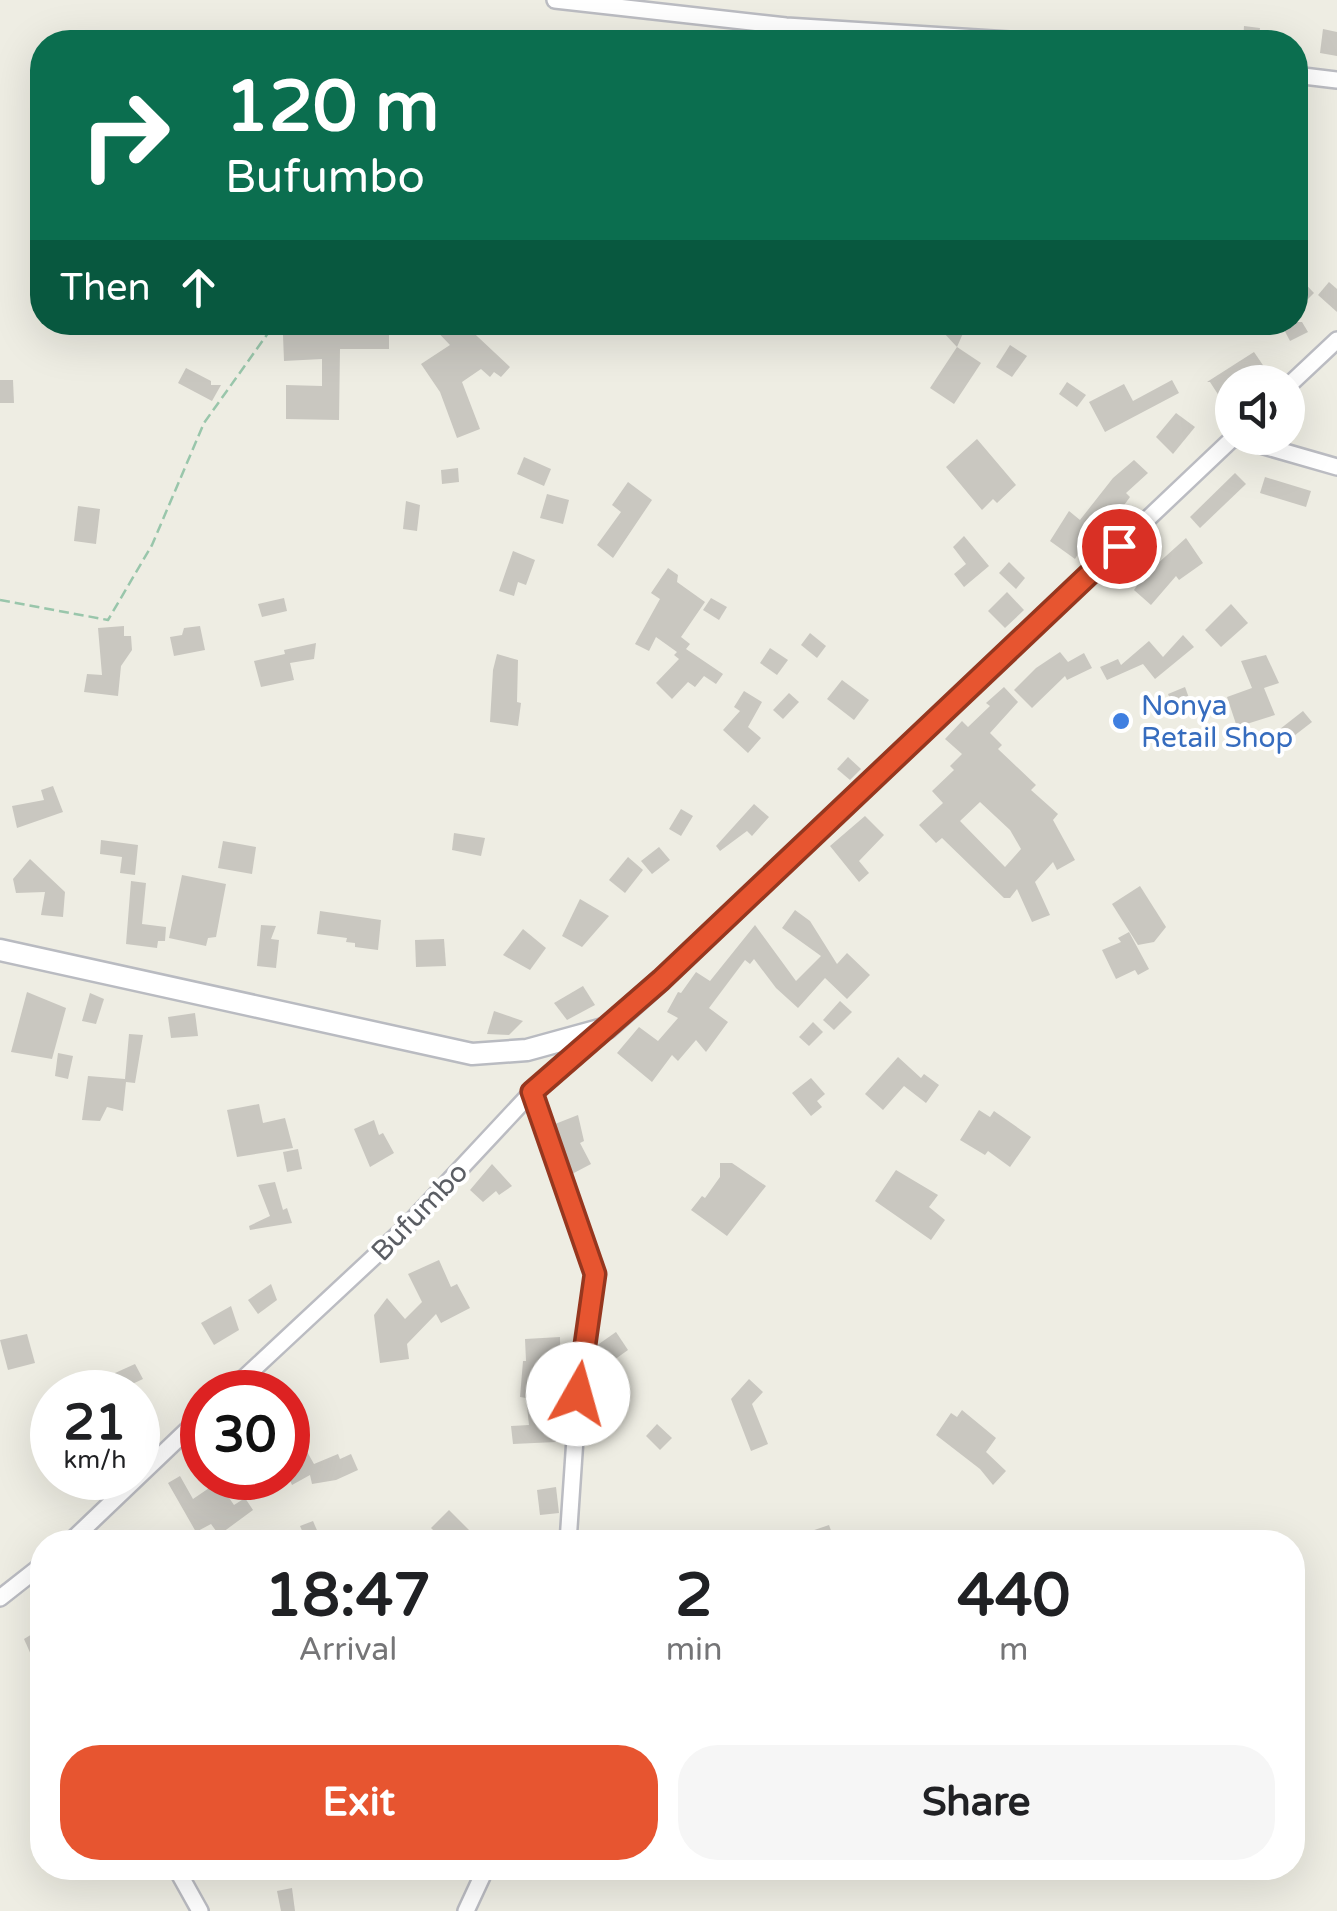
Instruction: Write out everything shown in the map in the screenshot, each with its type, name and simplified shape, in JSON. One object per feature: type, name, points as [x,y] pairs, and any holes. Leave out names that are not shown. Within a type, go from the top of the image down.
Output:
[{"type":"street","points":[[555,0],[850,30]]},
{"type":"street","points":[[1308,77],[1337,80]]},
{"type":"street","points":[[1305,370],[1337,340]]},
{"type":"street","points":[[0,950],[472,1054],[527,1050],[607,1028],[1216,455]]},
{"type":"street","points":[[1294,455],[1337,467]]},
{"type":"street","name":"Bufumbo","points":[[253,1370],[405,1228],[532,1092],[607,1028]]},
{"type":"street","points":[[532,1092],[595,1274],[578,1394],[569,1530]]},
{"type":"street","points":[[83,1530],[180,1437]]},
{"type":"street","points":[[0,1598],[30,1578]]},
{"type":"street","points":[[183,1880],[200,1911]]},
{"type":"street","points":[[466,1911],[480,1880]]},
{"type":"path","points":[[0,600],[108,620],[152,545],[204,423],[267,335]]},
{"type":"building","points":[[1323,29],[1337,32],[1337,56],[1320,53]]},
{"type":"building","points":[[1329,282],[1337,289],[1337,312],[1318,295]]},
{"type":"building","points":[[283,335],[389,335],[389,349],[340,349],[339,420],[286,419],[286,385],[322,386],[322,359],[284,361]]},
{"type":"building","points":[[440,335],[476,335],[510,367],[501,377],[494,372],[490,377],[481,369],[462,382],[480,429],[457,438],[440,392],[421,364],[450,345]]},
{"type":"building","points":[[946,335],[962,335],[957,347]]},
{"type":"building","points":[[1010,345],[1027,356],[1012,377],[996,367]]},
{"type":"building","points":[[957,347],[981,363],[954,404],[930,388]]},
{"type":"building","points":[[1254,352],[1263,365],[1234,365]]},
{"type":"building","points":[[186,368],[211,381],[211,385],[221,385],[212,401],[178,383]]},
{"type":"building","points":[[0,380],[13,380],[14,403],[0,403]]},
{"type":"building","points":[[1172,380],[1179,393],[1105,432],[1089,402],[1124,384],[1133,401]]},
{"type":"building","points":[[1067,382],[1086,395],[1077,407],[1059,394]]},
{"type":"building","points":[[1176,413],[1195,427],[1173,454],[1156,437]]},
{"type":"building","points":[[977,439],[1016,485],[997,503],[993,499],[982,510],[946,467]]},
{"type":"building","points":[[524,457],[551,469],[544,486],[517,474]]},
{"type":"building","points":[[1134,460],[1148,473],[1126,493],[1130,497],[1108,527],[1111,529],[1102,543],[1090,534],[1075,559],[1050,541],[1069,511],[1080,520],[1113,478]]},
{"type":"building","points":[[458,468],[459,482],[442,484],[441,470]]},
{"type":"building","points":[[1235,473],[1246,484],[1200,528],[1190,517]]},
{"type":"building","points":[[1265,477],[1311,491],[1306,507],[1260,493]]},
{"type":"building","points":[[628,482],[652,500],[613,558],[597,545],[621,512],[612,505]]},
{"type":"building","points":[[547,494],[569,500],[563,524],[540,518]]},
{"type":"building","points":[[406,501],[420,505],[417,531],[403,529]]},
{"type":"building","points":[[78,506],[100,509],[96,544],[74,541]]},
{"type":"building","points":[[964,536],[989,566],[964,587],[954,574],[966,564],[953,547]]},
{"type":"building","points":[[1186,538],[1203,563],[1179,580],[1176,576],[1151,605],[1134,590],[1138,584],[1133,580],[1140,569],[1146,574]]},
{"type":"building","points":[[513,551],[535,560],[526,585],[518,582],[514,596],[499,591]]},
{"type":"building","points":[[1009,562],[1025,578],[1016,589],[999,573]]},
{"type":"building","points":[[668,568],[678,575],[677,582],[705,602],[681,637],[690,644],[686,649],[723,674],[716,684],[704,676],[695,687],[688,682],[672,699],[656,683],[679,659],[674,655],[677,652],[656,637],[649,651],[635,644],[660,599],[651,593]]},
{"type":"building","points":[[1007,592],[1024,610],[1005,628],[988,611]]},
{"type":"building","points":[[284,598],[287,611],[262,617],[258,604]]},
{"type":"building","points":[[711,598],[727,607],[719,620],[703,610]]},
{"type":"building","points":[[1231,604],[1248,623],[1221,647],[1205,630]]},
{"type":"building","points":[[124,626],[124,636],[131,636],[132,650],[121,666],[118,696],[84,692],[87,674],[102,675],[98,628]]},
{"type":"building","points":[[200,626],[205,650],[174,656],[170,637],[182,635],[184,628]]},
{"type":"building","points":[[810,633],[826,646],[817,658],[801,645]]},
{"type":"building","points":[[1183,635],[1194,647],[1155,679],[1143,664],[1107,680],[1100,667],[1118,659],[1121,665],[1149,641],[1163,657]]},
{"type":"building","points":[[316,643],[314,659],[290,663],[294,680],[261,687],[254,661]]},
{"type":"building","points":[[770,648],[788,660],[777,675],[760,663]]},
{"type":"building","points":[[1060,652],[1068,662],[1084,653],[1092,668],[1067,680],[1065,676],[1032,708],[1014,690]]},
{"type":"building","points":[[497,654],[518,660],[518,726],[490,722]]},
{"type":"building","points":[[1266,655],[1279,683],[1264,688],[1275,715],[1237,727],[1227,697],[1252,688],[1241,661]]},
{"type":"building","points":[[842,680],[869,700],[854,720],[827,699]]},
{"type":"building","points":[[1004,687],[1018,702],[990,733],[1002,745],[998,749],[1036,785],[1031,790],[1058,814],[1053,820],[1075,860],[1057,870],[1053,862],[1035,882],[1050,915],[1032,922],[1017,889],[1010,898],[1004,898],[942,838],[936,843],[919,825],[943,803],[932,791],[954,770],[950,766],[962,754],[945,739],[962,721],[968,727],[990,706],[986,703]],"holes":[[[980,802],[1010,830],[1021,849],[1005,867],[960,821]]]},
{"type":"building","points":[[1185,687],[1192,706],[1176,713],[1168,694]]},
{"type":"building","points":[[744,691],[762,702],[748,727],[761,738],[748,753],[723,730],[740,711],[734,707]]},
{"type":"building","points":[[789,693],[799,702],[783,719],[773,710]]},
{"type":"building","points":[[1303,711],[1312,722],[1290,739],[1280,729]]},
{"type":"building","points":[[848,757],[861,769],[850,780],[837,769]]},
{"type":"building","points":[[53,786],[63,812],[17,828],[12,806],[44,800],[41,790]]},
{"type":"building","points":[[754,804],[769,817],[752,836],[747,831],[720,851],[716,846]]},
{"type":"building","points":[[681,809],[693,816],[681,836],[669,829]]},
{"type":"building","points":[[865,816],[884,835],[859,861],[869,873],[859,882],[830,846]]},
{"type":"building","points":[[454,833],[485,838],[481,856],[452,850]]},
{"type":"building","points":[[101,840],[138,845],[135,875],[120,873],[122,857],[100,854]]},
{"type":"building","points":[[223,841],[256,847],[252,874],[218,868]]},
{"type":"building","points":[[659,847],[670,860],[652,874],[641,861]]},
{"type":"building","points":[[628,857],[643,870],[625,893],[609,880]]},
{"type":"building","points":[[30,859],[65,892],[63,917],[41,915],[45,892],[16,893],[13,879]]},
{"type":"building","points":[[182,875],[226,884],[216,937],[208,938],[206,946],[169,938]]},
{"type":"building","points":[[131,881],[146,883],[142,924],[166,927],[165,941],[158,941],[157,948],[126,944]]},
{"type":"building","points":[[1140,886],[1166,927],[1154,942],[1138,945],[1112,904]]},
{"type":"building","points":[[580,899],[609,916],[582,947],[562,936]]},
{"type":"building","points":[[795,910],[810,921],[837,964],[847,953],[870,975],[847,999],[825,978],[798,1008],[776,988],[754,959],[750,964],[745,960],[709,1008],[728,1022],[706,1052],[696,1040],[678,1061],[672,1055],[652,1082],[617,1053],[639,1027],[658,1041],[678,1018],[667,1012],[678,992],[696,972],[710,981],[755,925],[796,981],[821,956],[782,928]]},
{"type":"building","points":[[320,911],[381,920],[378,950],[355,947],[355,943],[346,942],[347,938],[317,934]]},
{"type":"building","points":[[261,925],[276,926],[271,939],[279,940],[276,968],[257,966]]},
{"type":"building","points":[[523,929],[546,948],[530,970],[503,955]]},
{"type":"building","points":[[1129,932],[1149,969],[1138,975],[1135,970],[1116,979],[1102,950],[1121,942],[1118,938]]},
{"type":"building","points":[[444,939],[446,966],[416,967],[415,940]]},
{"type":"building","points":[[583,986],[595,1005],[567,1020],[554,1003]]},
{"type":"building","points":[[27,992],[66,1008],[52,1059],[11,1052]]},
{"type":"building","points":[[90,993],[104,999],[96,1024],[82,1021]]},
{"type":"building","points":[[840,1001],[852,1012],[834,1030],[823,1020]]},
{"type":"building","points":[[494,1011],[523,1021],[509,1035],[487,1034]]},
{"type":"building","points":[[195,1013],[198,1036],[171,1038],[168,1017]]},
{"type":"building","points":[[813,1022],[823,1032],[809,1046],[799,1037]]},
{"type":"building","points":[[129,1034],[143,1035],[135,1083],[126,1082],[123,1111],[107,1107],[100,1121],[82,1120],[88,1076],[125,1079]]},
{"type":"building","points":[[58,1053],[73,1056],[68,1079],[55,1076]]},
{"type":"building","points":[[898,1057],[921,1078],[924,1074],[939,1085],[926,1103],[904,1086],[883,1110],[865,1094]]},
{"type":"building","points":[[811,1078],[825,1094],[817,1101],[822,1107],[811,1116],[792,1093]]},
{"type":"building","points":[[259,1104],[263,1123],[285,1118],[293,1148],[237,1157],[227,1110]]},
{"type":"building","points":[[979,1110],[990,1117],[994,1111],[1031,1137],[1010,1167],[988,1151],[985,1155],[960,1140]]},
{"type":"building","points":[[578,1115],[584,1141],[580,1143],[591,1164],[572,1174],[555,1124]]},
{"type":"building","points":[[374,1120],[379,1135],[383,1133],[394,1153],[370,1167],[354,1129]]},
{"type":"building","points":[[298,1149],[302,1169],[287,1172],[283,1152]]},
{"type":"building","points":[[720,1163],[732,1163],[766,1186],[727,1236],[691,1210],[720,1177]]},
{"type":"building","points":[[492,1164],[512,1186],[499,1195],[496,1191],[483,1202],[470,1190]]},
{"type":"building","points":[[896,1170],[938,1195],[929,1207],[945,1220],[931,1240],[875,1201]]},
{"type":"building","points":[[275,1182],[283,1210],[287,1208],[292,1223],[250,1230],[249,1226],[270,1216],[258,1185]]},
{"type":"building","points":[[439,1260],[451,1287],[457,1284],[470,1308],[441,1323],[436,1314],[407,1344],[409,1359],[380,1363],[374,1315],[387,1298],[405,1319],[422,1302],[408,1274]]},
{"type":"building","points":[[271,1284],[277,1300],[258,1314],[248,1300]]},
{"type":"building","points":[[231,1306],[239,1330],[214,1345],[201,1323]]},
{"type":"building","points":[[616,1332],[628,1350],[607,1365],[596,1346]]},
{"type":"building","points":[[27,1334],[35,1363],[8,1370],[0,1340]]},
{"type":"building","points":[[560,1337],[561,1400],[552,1399],[548,1407],[552,1406],[556,1442],[513,1444],[511,1426],[529,1425],[526,1398],[520,1397],[525,1339]]},
{"type":"building","points":[[749,1379],[763,1392],[752,1404],[768,1444],[751,1451],[731,1399]]},
{"type":"building","points":[[962,1410],[996,1438],[986,1452],[1006,1471],[993,1485],[980,1469],[936,1435],[951,1413],[957,1417]]},
{"type":"building","points":[[657,1424],[672,1438],[660,1450],[646,1436]]},
{"type":"building","points":[[338,1454],[340,1459],[351,1454],[358,1470],[336,1480],[312,1484],[310,1457],[314,1464]]},
{"type":"building","points":[[180,1476],[180,1500],[231,1500],[234,1505],[246,1500],[253,1510],[226,1530],[215,1530],[211,1524],[195,1530],[168,1483]]},
{"type":"building","points":[[556,1487],[559,1513],[540,1515],[537,1490]]},
{"type":"building","points":[[449,1510],[469,1530],[433,1530]]},
{"type":"building","points":[[313,1521],[317,1530],[302,1530],[300,1526]]},
{"type":"building","points":[[292,1888],[295,1911],[281,1911],[277,1891]]},
{"type":"place","name":"Nonya Retail Shop","points":[[1121,721]]},
{"type":"route","points":[[578,1394],[595,1274],[532,1092],[661,980],[1119,546]]}]
